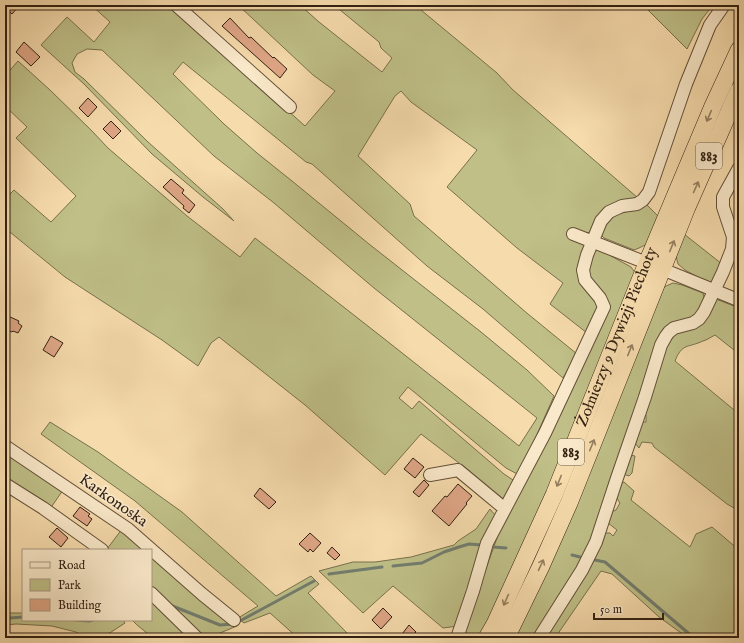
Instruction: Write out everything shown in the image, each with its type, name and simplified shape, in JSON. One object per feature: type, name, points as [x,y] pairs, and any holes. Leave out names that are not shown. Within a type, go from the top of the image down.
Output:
[{"type":"highway","name":"Żołnierzy 9 Dywizji Piechoty","points":[[506,638],[541,566],[569,503],[724,80],[739,50]]},
{"type":"highway","name":"Żołnierzy 9 Dywizji Piechoty","points":[[488,638],[554,495],[655,266],[681,223],[739,90]]},
{"type":"street","points":[[176,5],[290,107]]},
{"type":"street","points":[[457,638],[487,543],[545,434],[604,307],[600,298],[585,280],[583,270],[587,255],[601,220],[609,212],[622,206],[637,204],[643,200],[649,192],[686,84],[710,25],[724,5]]},
{"type":"street","points":[[539,638],[582,570],[596,542],[661,345],[669,332],[674,328],[693,323],[704,312],[723,272],[732,249],[733,237],[723,207],[724,197],[739,168]]},
{"type":"street","points":[[573,234],[738,300]]},
{"type":"street","name":"Karkonoska","points":[[5,446],[128,529],[151,549]]},
{"type":"street","points":[[430,476],[458,470],[505,509]]},
{"type":"street","points":[[5,484],[43,508],[101,549]]},
{"type":"street","name":"Karkonoska","points":[[152,550],[234,620]]},
{"type":"street","points":[[152,594],[197,638]]},
{"type":"green space","points":[[91,5],[170,5],[305,126],[335,91],[313,75],[238,5],[300,5],[382,72],[392,58],[381,48],[379,42],[334,5],[415,5],[497,73],[513,90],[638,198],[592,232],[586,233],[582,255],[598,309],[587,333],[550,304],[563,283],[517,248],[447,187],[477,150],[411,102],[401,91],[395,96],[358,156],[410,204],[414,216],[577,354],[563,378],[483,309],[427,266],[312,164],[306,162],[183,62],[173,74],[224,124],[257,153],[481,332],[527,370],[554,396],[519,475],[506,468],[408,387],[399,398],[412,409],[419,401],[513,480],[514,486],[504,502],[457,467],[459,463],[421,434],[385,475],[305,405],[219,337],[211,343],[198,366],[162,340],[65,277],[5,228],[5,192],[8,196],[14,190],[51,222],[76,196],[16,138],[27,127],[5,106],[5,76],[18,61],[50,90],[108,148],[187,216],[240,257],[255,238],[519,446],[537,418],[374,288],[274,203],[214,156],[102,50],[87,49],[77,54],[72,63],[75,72],[148,142],[223,209],[234,221],[152,154],[84,84],[41,45],[67,17],[94,42],[110,22]]},
{"type":"green space","points":[[643,5],[713,5],[702,19],[687,49]]},
{"type":"green space","points":[[646,204],[659,217],[649,243],[634,250],[604,238],[601,235],[608,219],[618,214],[637,209]]},
{"type":"green space","points":[[684,234],[722,264],[715,279],[711,282],[705,281],[685,270],[678,264],[676,256]]},
{"type":"green space","points":[[597,249],[631,267],[636,277],[557,470],[482,638],[461,638],[502,524],[607,310],[590,277],[590,262]]},
{"type":"green space","points":[[673,283],[703,293],[705,301],[700,311],[690,318],[672,323],[589,551],[535,638],[514,638],[661,290]]},
{"type":"green space","points":[[716,299],[739,308],[739,354],[715,335],[686,347],[680,351],[675,361],[739,414],[739,511],[727,504],[654,447],[652,443],[642,442],[639,448],[635,443],[641,422],[646,422],[646,415],[643,412],[668,340]]},
{"type":"green space","points":[[50,422],[98,452],[182,512],[276,596],[311,576],[319,584],[308,593],[352,638],[298,638],[270,613],[244,623],[238,618],[258,606],[135,501],[41,434]]},
{"type":"green space","points":[[5,449],[63,490],[50,509],[5,480]]},
{"type":"green space","points":[[630,455],[635,456],[632,473],[629,476],[623,474]]},
{"type":"green space","points":[[624,482],[634,491],[631,500],[690,547],[696,534],[712,527],[739,550],[739,638],[688,638],[659,617],[612,574],[601,571],[555,638],[544,638],[604,533],[610,533],[613,536],[617,530],[608,523],[611,512],[616,510],[620,503],[616,497],[620,484]]},
{"type":"green space","points":[[490,509],[495,515],[458,626],[443,628],[393,586],[363,613],[319,571],[353,562],[375,562],[411,557],[454,545],[476,529]]},
{"type":"green space","points":[[122,529],[147,549],[107,549]]},
{"type":"green space","points":[[152,554],[237,626],[220,633],[215,638],[202,638],[152,591]]},
{"type":"green space","points":[[152,598],[193,638],[152,638],[133,621],[152,621]]},
{"type":"green space","points":[[5,612],[22,613],[22,621],[124,621],[125,623],[102,638],[85,638],[76,632],[52,626],[16,624],[6,625]]},
{"type":"building","points":[[5,5],[20,5],[12,14],[5,8]]},
{"type":"building","points":[[230,18],[249,38],[251,37],[287,69],[280,78],[222,26]]},
{"type":"building","points":[[24,42],[40,57],[31,66],[16,52]]},
{"type":"building","points":[[88,98],[97,107],[88,117],[79,108]]},
{"type":"building","points":[[111,121],[121,131],[113,139],[103,129]]},
{"type":"building","points":[[171,179],[184,190],[182,193],[195,205],[189,213],[183,208],[184,206],[163,187]]},
{"type":"building","points":[[8,316],[19,321],[18,323],[22,326],[18,333],[5,329],[5,322]]},
{"type":"building","points":[[51,336],[63,343],[54,357],[43,350]]},
{"type":"building","points":[[413,458],[424,467],[415,478],[404,469]]},
{"type":"building","points":[[424,480],[429,485],[419,497],[413,492]]},
{"type":"building","points":[[458,484],[472,496],[449,526],[432,511]]},
{"type":"building","points":[[260,488],[276,502],[269,509],[254,496]]},
{"type":"building","points":[[80,507],[90,514],[88,516],[92,519],[87,526],[73,516]]},
{"type":"building","points":[[57,528],[68,538],[61,547],[49,537]]},
{"type":"building","points":[[310,533],[321,543],[313,552],[310,549],[308,552],[299,544]]},
{"type":"building","points":[[332,547],[340,555],[335,560],[327,553]]},
{"type":"building","points":[[383,608],[392,617],[381,629],[372,620]]},
{"type":"building","points":[[409,625],[416,632],[410,638],[399,638]]},
{"type":"waterway","points":[[393,566],[422,563],[444,552],[459,547],[469,544],[481,545]]},
{"type":"waterway","points":[[493,547],[506,548]]},
{"type":"waterway","points":[[572,555],[580,557]]},
{"type":"waterway","points":[[595,560],[605,562],[694,638]]},
{"type":"waterway","points":[[329,574],[382,567]]},
{"type":"waterway","points":[[238,622],[314,581]]},
{"type":"waterway","points":[[170,605],[220,625],[233,624]]},
{"type":"waterway","points":[[5,617],[22,617]]}]
